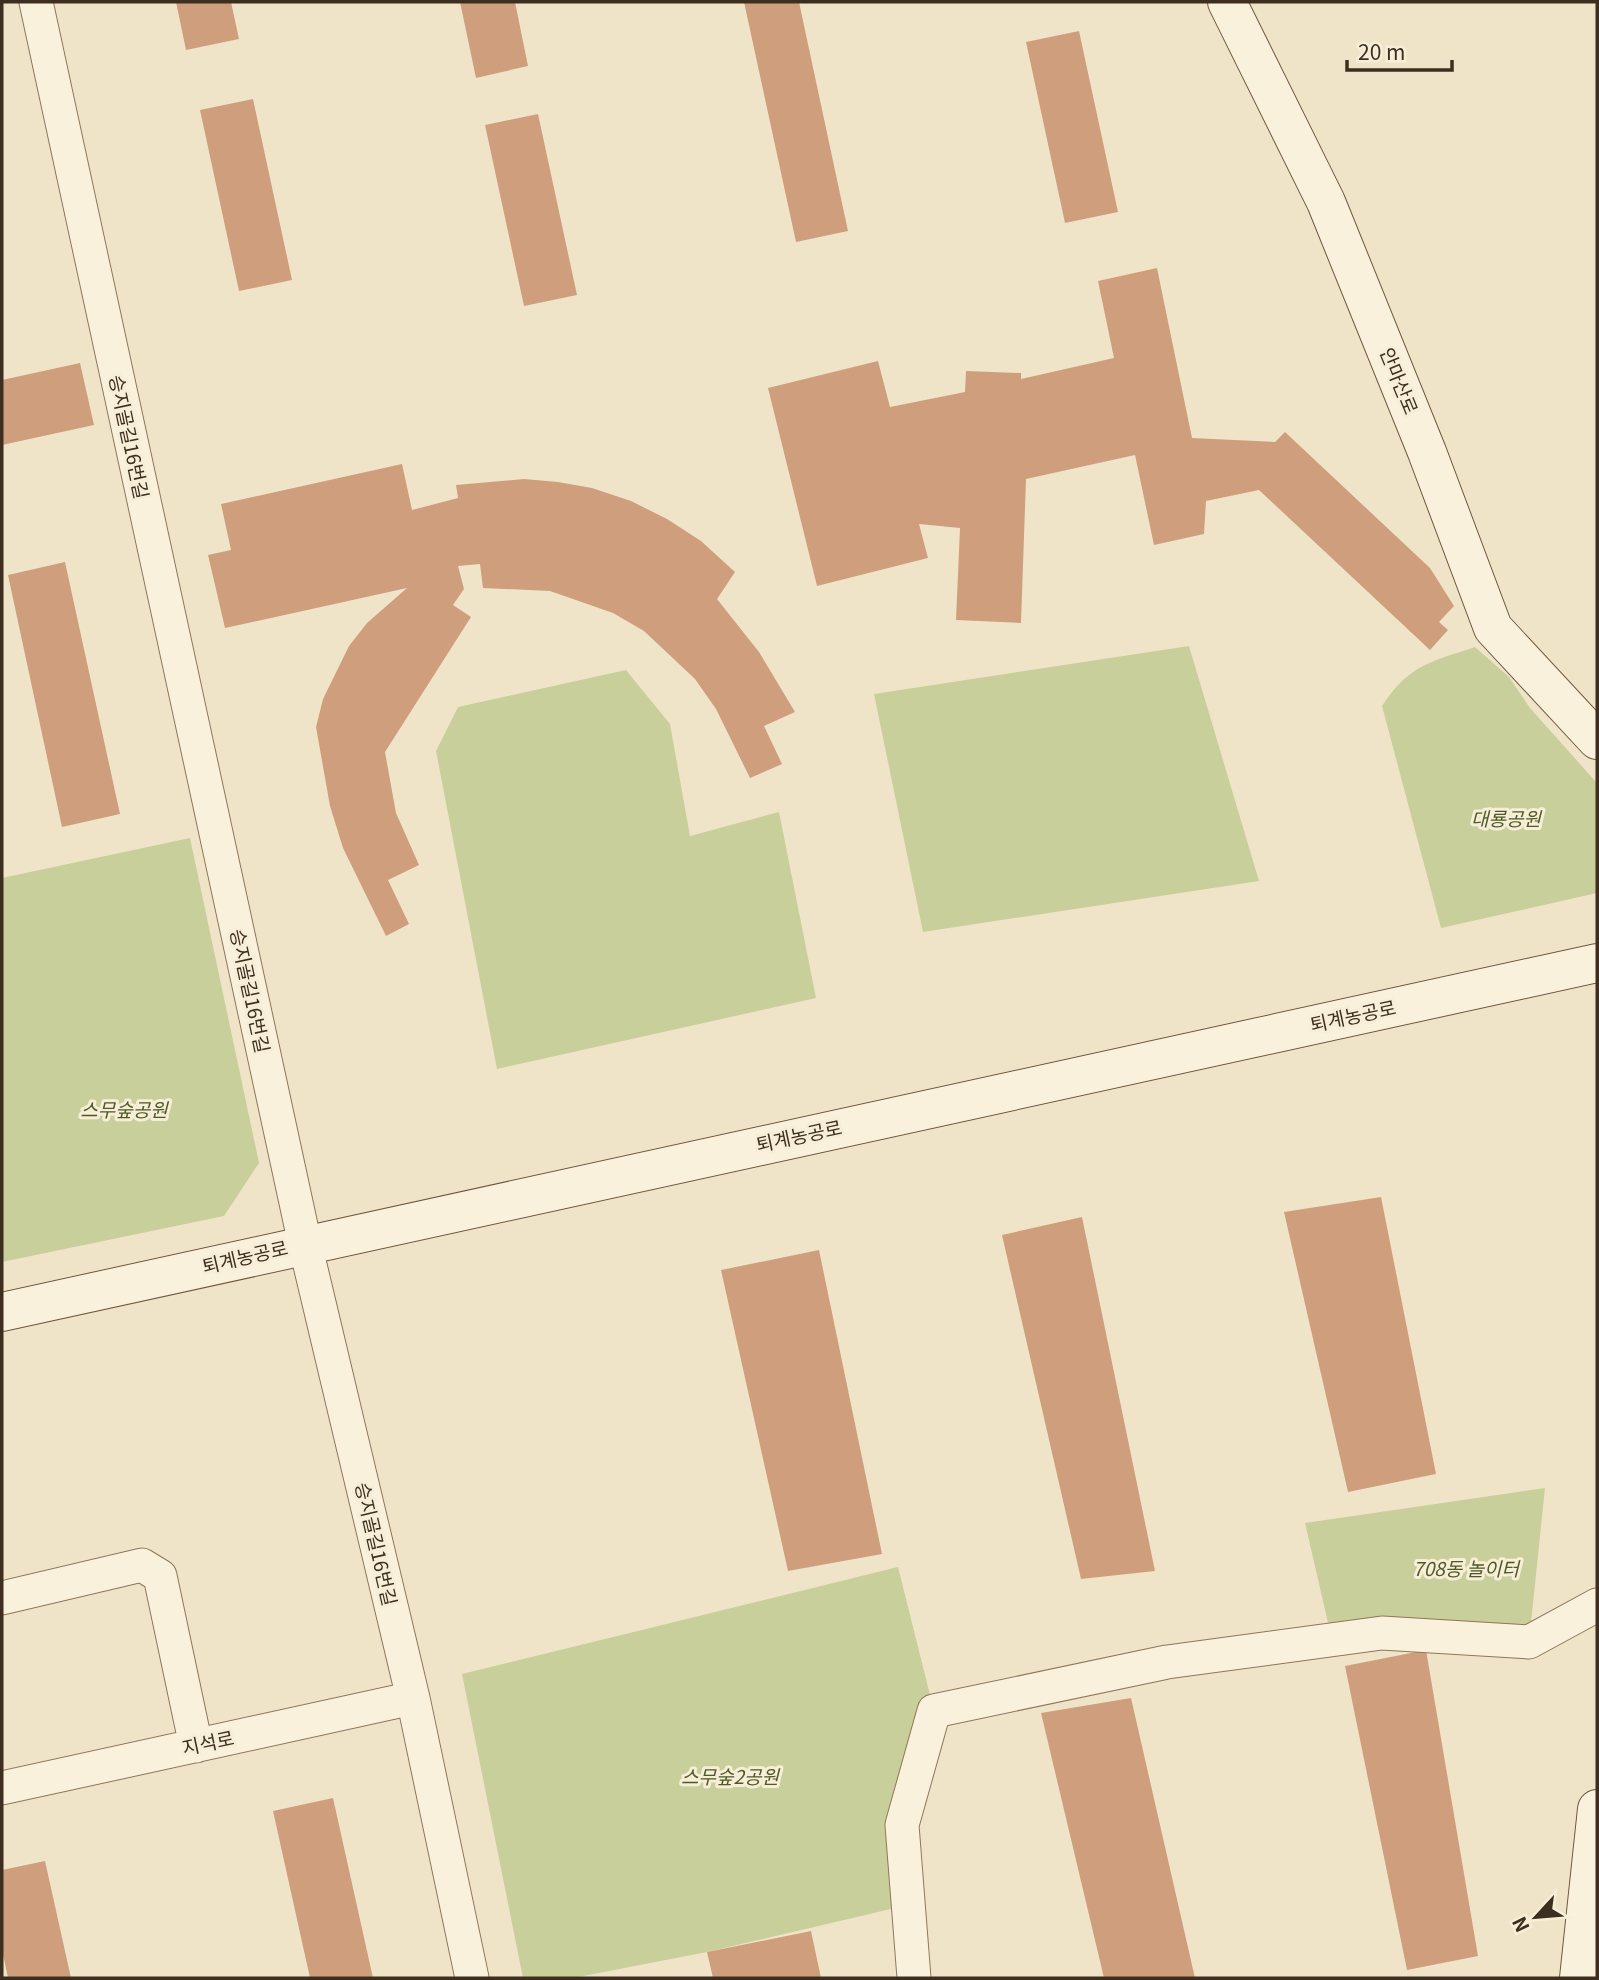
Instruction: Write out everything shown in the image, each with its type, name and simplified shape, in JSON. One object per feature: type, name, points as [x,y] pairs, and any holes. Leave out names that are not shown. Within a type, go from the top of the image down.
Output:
[{"type":"street","name":"승지골길16번길","points":[[36,2],[305,1244],[413,1698],[472,1978]]},
{"type":"street","name":"안마산로","points":[[1227,2],[1326,202],[1427,452],[1493,628],[1597,740]]},
{"type":"street","name":"퇴계농공로","points":[[2,1312],[1597,963]]},
{"type":"street","points":[[2,1598],[142,1565],[160,1576],[196,1746]]},
{"type":"street","points":[[914,1978],[902,1825],[934,1711],[1167,1662],[1382,1633],[1529,1642],[1597,1605]]},
{"type":"street","name":"지석로","points":[[2,1788],[413,1698]]},
{"type":"street","points":[[1579,1978],[1597,1809]]},
{"type":"green space","points":[[1189,646],[1259,881],[923,932],[874,694]]},
{"type":"green space","name":"대룡공원","points":[[1475,647],[1509,677],[1530,708],[1597,783],[1597,893],[1441,928],[1382,706],[1411,673],[1433,661]]},
{"type":"green space","points":[[626,670],[670,724],[690,836],[779,812],[816,998],[497,1069],[436,751],[458,707]]},
{"type":"green space","name":"스무숲공원","points":[[190,838],[259,1163],[224,1216],[2,1262],[2,878]]},
{"type":"green space","name":"708동 놀이터","points":[[1545,1488],[1529,1642],[1332,1640],[1305,1523]]},
{"type":"green space","name":"스무숲2공원","points":[[898,1567],[934,1711],[908,1905],[707,1952],[573,1978],[523,1978],[462,1674]]},
{"type":"building","points":[[176,2],[231,2],[239,39],[186,50]]},
{"type":"building","points":[[460,2],[515,2],[528,66],[476,78]]},
{"type":"building","points":[[744,2],[799,2],[848,231],[796,242]]},
{"type":"building","points":[[1079,31],[1118,212],[1065,223],[1026,42]]},
{"type":"building","points":[[253,99],[292,280],[239,291],[200,110]]},
{"type":"building","points":[[538,114],[577,295],[524,306],[485,125]]},
{"type":"building","points":[[1157,268],[1192,438],[1275,442],[1285,432],[1430,568],[1454,606],[1439,622],[1448,630],[1430,650],[1259,490],[1206,501],[1204,534],[1154,545],[1135,455],[1026,479],[1021,623],[956,620],[960,528],[919,524],[928,558],[817,586],[768,388],[878,361],[890,407],[965,392],[966,371],[1021,373],[1021,379],[1114,358],[1098,281]]},
{"type":"building","points":[[80,363],[94,425],[2,445],[2,380]]},
{"type":"building","points":[[402,464],[412,510],[458,498],[456,485],[524,479],[558,482],[592,488],[631,501],[667,519],[701,541],[735,572],[717,599],[759,652],[795,712],[764,726],[782,764],[750,778],[716,709],[695,679],[644,631],[613,613],[550,591],[483,588],[480,564],[458,566],[464,589],[453,605],[471,617],[385,752],[396,813],[419,865],[388,880],[409,924],[386,936],[343,848],[330,806],[316,727],[323,699],[349,646],[367,623],[407,588],[225,628],[208,555],[231,550],[221,504]]},
{"type":"building","points":[[65,562],[120,814],[62,827],[8,575]]},
{"type":"building","points":[[1381,1197],[1436,1474],[1348,1492],[1284,1212]]},
{"type":"building","points":[[1082,1217],[1155,1571],[1081,1579],[1002,1235]]},
{"type":"building","points":[[819,1250],[882,1554],[788,1571],[721,1270]]},
{"type":"building","points":[[1426,1650],[1478,1956],[1407,1970],[1345,1666]]},
{"type":"building","points":[[1131,1698],[1195,1978],[1104,1978],[1041,1713]]},
{"type":"building","points":[[333,1798],[373,1978],[310,1978],[273,1811]]},
{"type":"building","points":[[45,1861],[71,1978],[8,1978],[2,1949],[2,1870]]},
{"type":"building","points":[[811,1931],[821,1978],[713,1978],[707,1952]]}]
